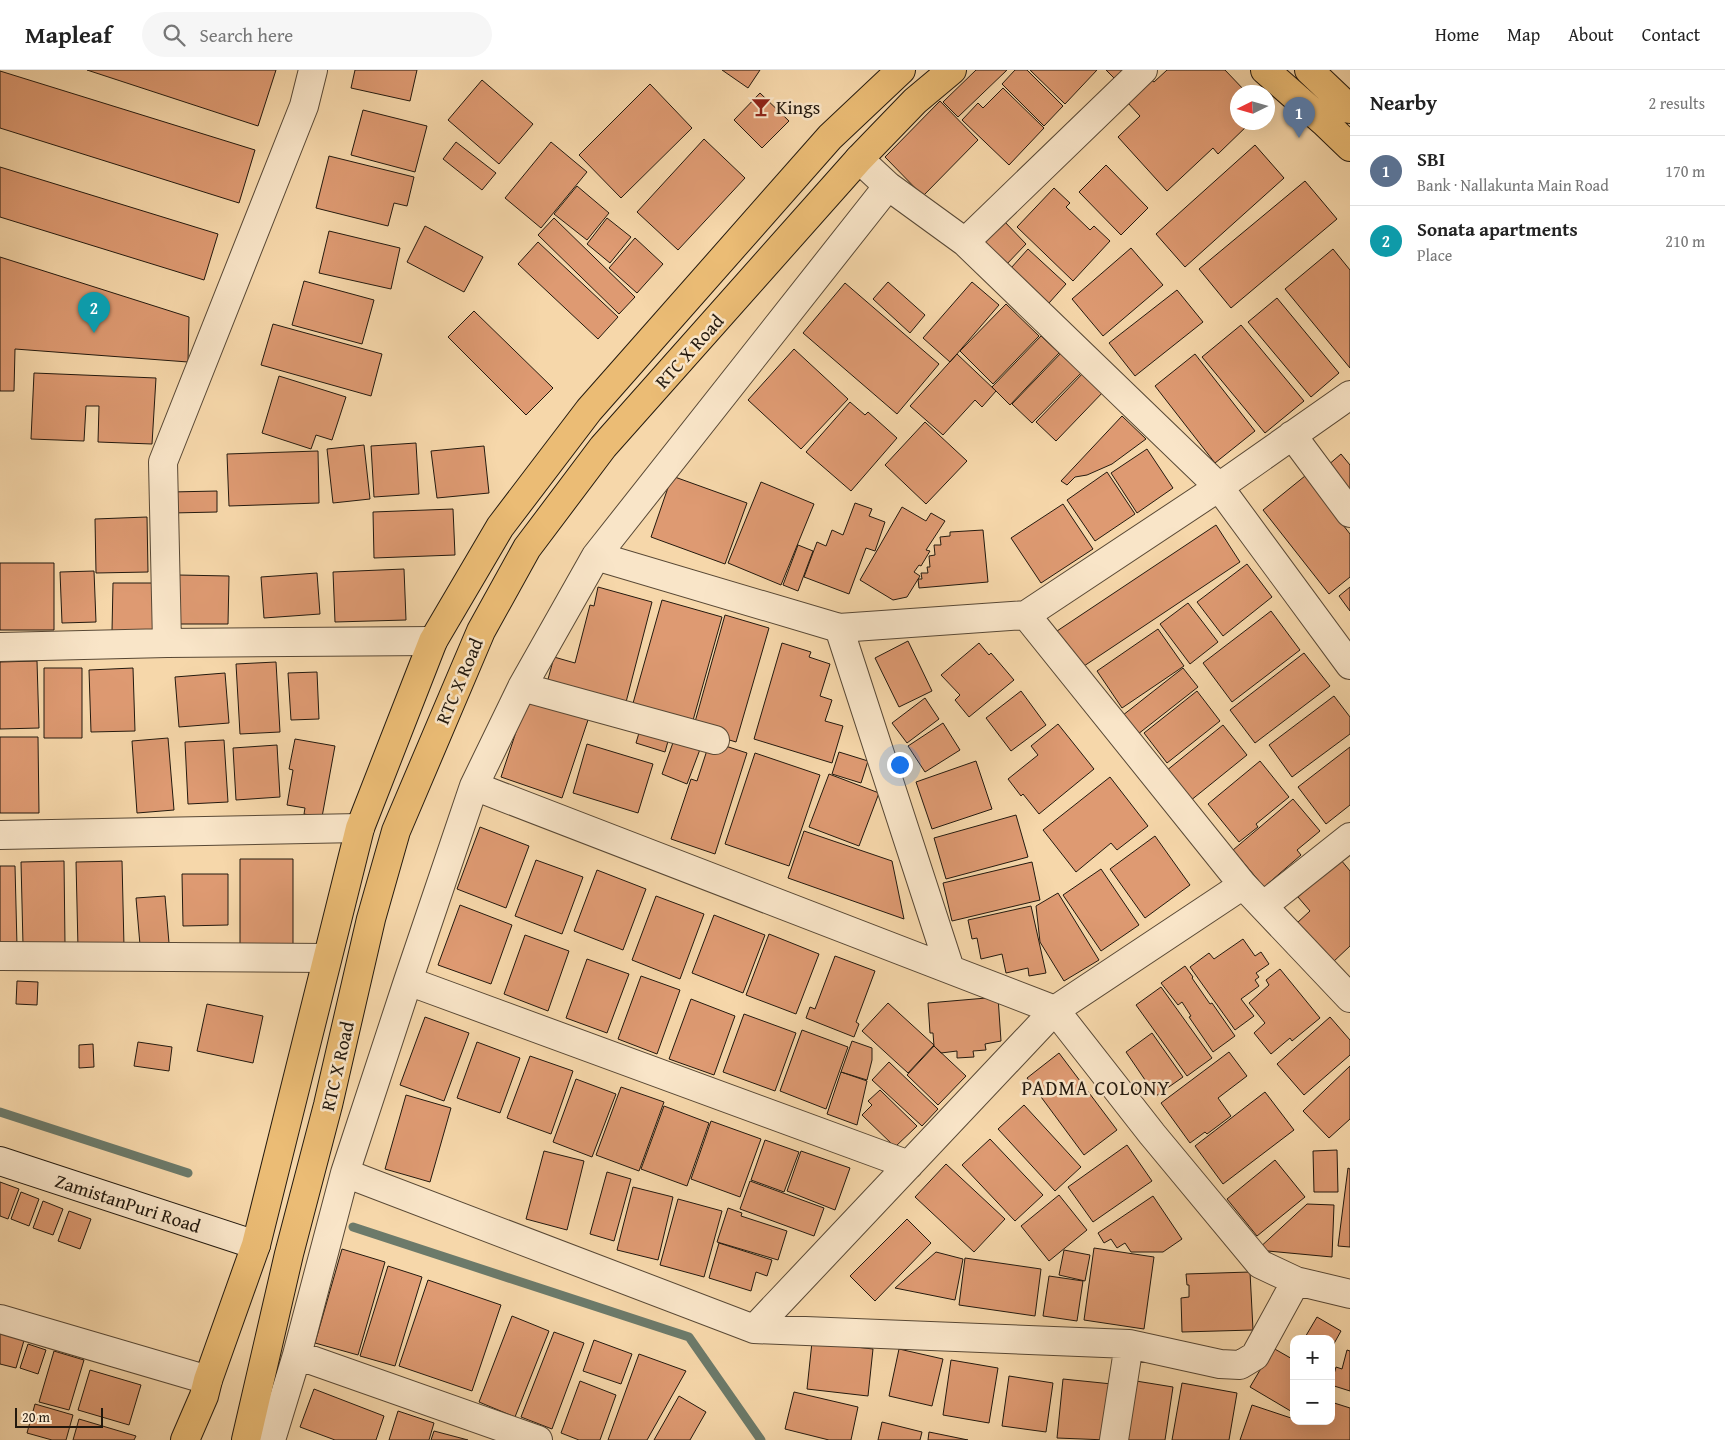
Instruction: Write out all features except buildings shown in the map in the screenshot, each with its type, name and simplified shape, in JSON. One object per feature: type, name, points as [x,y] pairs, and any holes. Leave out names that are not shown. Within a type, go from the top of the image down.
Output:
[{"type":"main road","name":"RTC X Road","points":[[185,1440],[206,1388],[256,1245],[360,828],[432,641],[500,527],[589,410],[830,137],[901,70]]},
{"type":"main road","name":"RTC X Road","points":[[246,1440],[287,1263],[328,1105],[372,919],[396,831],[481,631],[527,548],[603,447],[859,159],[915,101],[952,70]]},
{"type":"main road","points":[[1265,70],[1350,147]]},
{"type":"main road","points":[[1309,70],[1350,109]]},
{"type":"main road","points":[[500,527],[527,548]]},
{"type":"main road","points":[[206,1388],[208,1440]]},
{"type":"street","points":[[167,643],[163,462],[304,106],[313,70]]},
{"type":"street","points":[[965,242],[1143,70]]},
{"type":"street","points":[[859,159],[888,186],[965,242],[1219,487],[1350,665]]},
{"type":"street","points":[[271,1440],[297,1355],[345,1173],[408,981],[474,786],[522,687],[596,556],[888,186]]},
{"type":"street","points":[[596,556],[839,628],[1026,615],[1219,487],[1350,395]]},
{"type":"street","points":[[1292,435],[1350,513]]},
{"type":"street","points":[[1026,615],[1243,885],[1350,998]]},
{"type":"street","points":[[839,628],[950,969]]},
{"type":"street","points":[[0,647],[167,643],[432,641]]},
{"type":"street","points":[[522,687],[715,740]]},
{"type":"street","points":[[474,786],[1055,1010],[1152,1134],[1260,1264],[1296,1281],[1350,1294]]},
{"type":"street","points":[[0,836],[360,828]]},
{"type":"street","points":[[1263,906],[1350,837]]},
{"type":"street","points":[[754,1328],[1055,1010],[1243,885]]},
{"type":"street","points":[[0,956],[327,958]]},
{"type":"street","points":[[408,981],[909,1165]]},
{"type":"street","name":"ZamistanPuri Road","points":[[0,1160],[256,1245]]},
{"type":"street","points":[[345,1173],[754,1328],[1129,1344],[1220,1364],[1240,1365],[1255,1356],[1296,1281]]},
{"type":"street","points":[[0,1319],[206,1388]]},
{"type":"street","points":[[1114,1440],[1129,1344]]},
{"type":"street","points":[[297,1355],[538,1440]]},
{"type":"waterway","points":[[0,1112],[188,1173]]},
{"type":"waterway","points":[[353,1227],[689,1337],[761,1440]]},
{"type":"place","name":"Kings","points":[[761,107]]},
{"type":"place","name":"SBI","points":[[1299,138]]},
{"type":"place","name":"Sonata apartments","points":[[94,333]]},
{"type":"district","name":"PADMA COLONY","points":[[1096,1087]]}]
